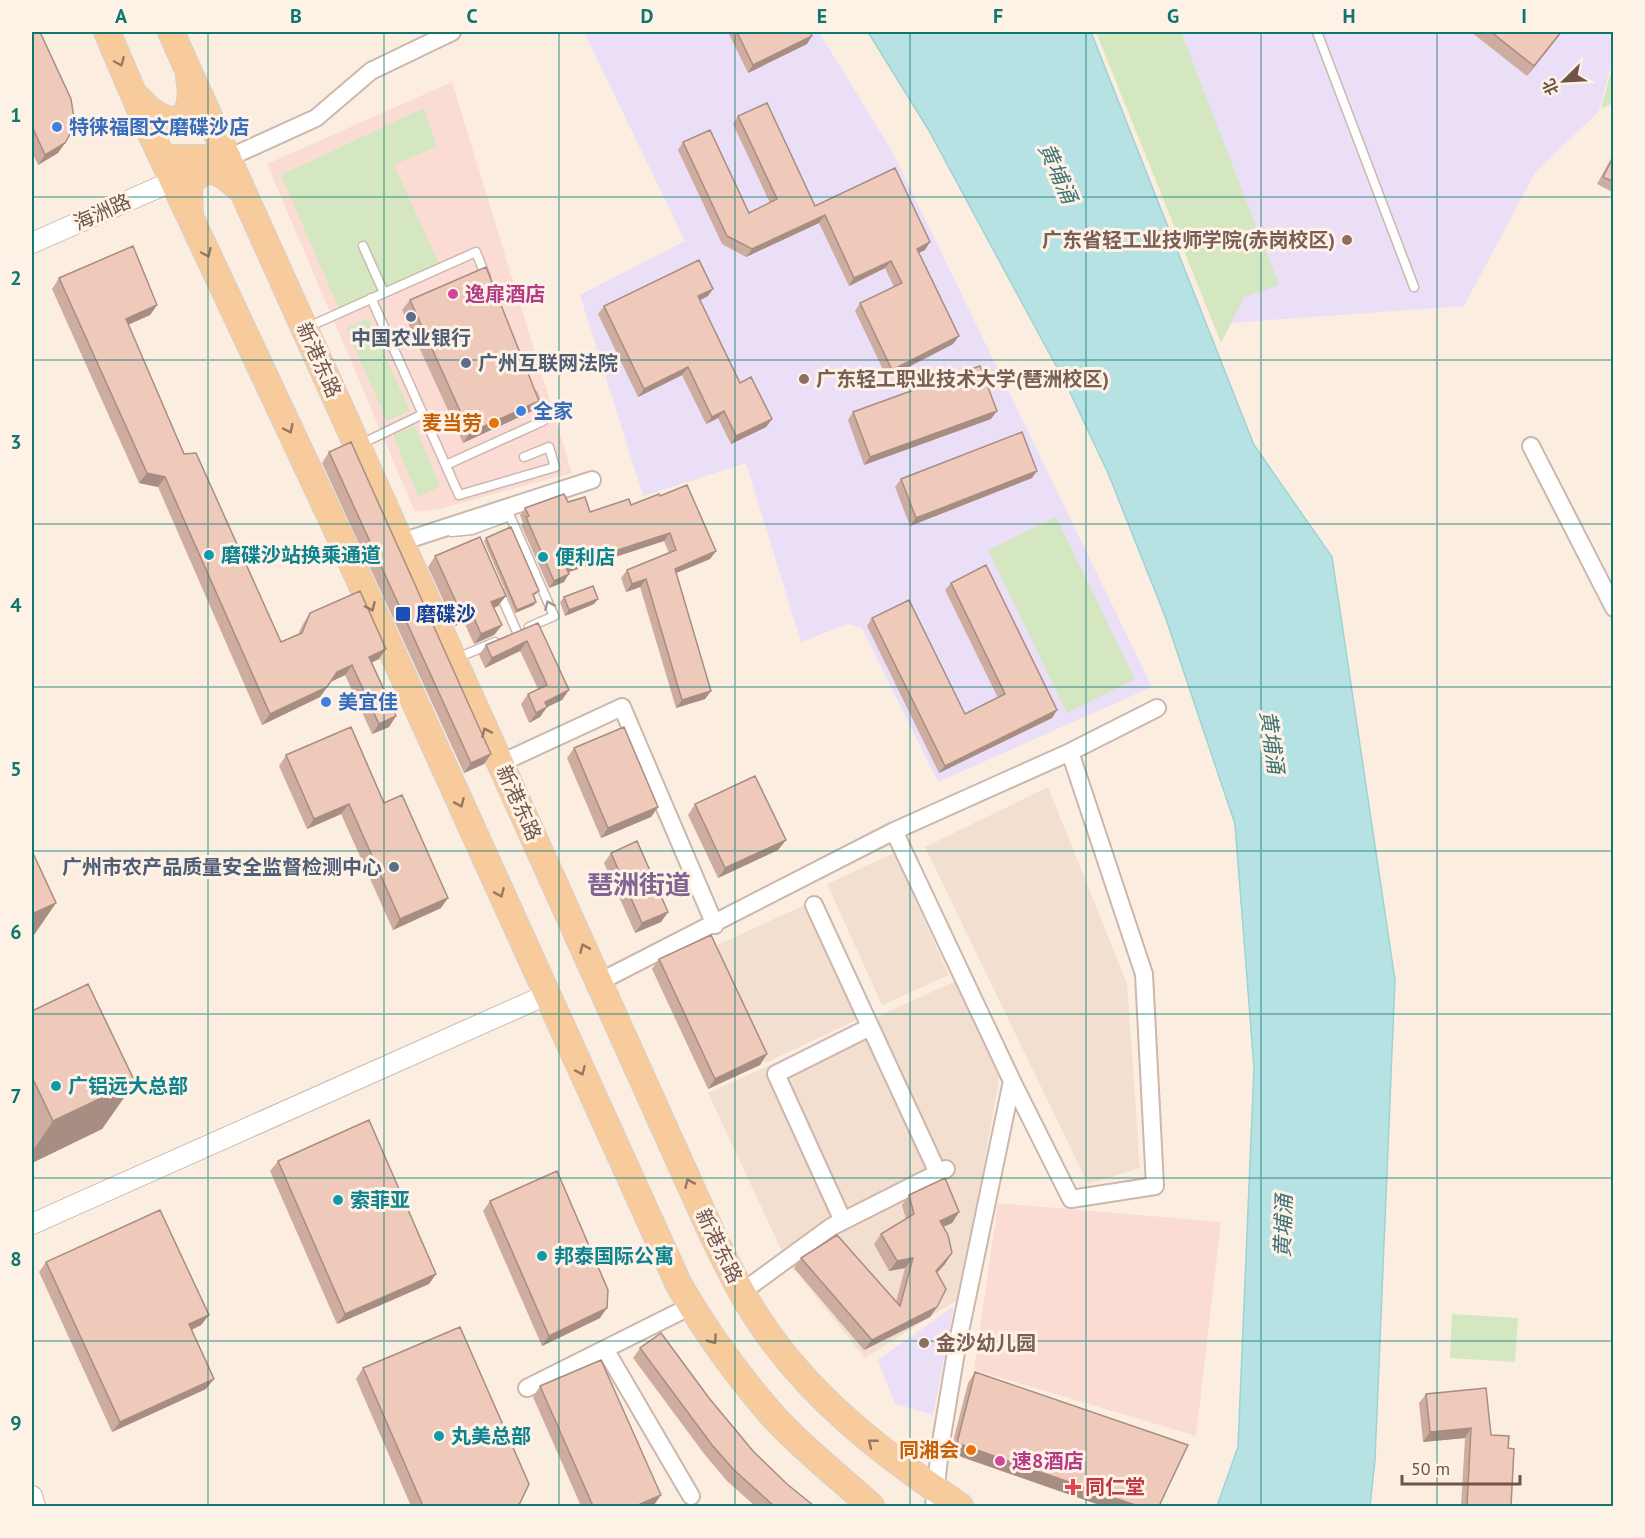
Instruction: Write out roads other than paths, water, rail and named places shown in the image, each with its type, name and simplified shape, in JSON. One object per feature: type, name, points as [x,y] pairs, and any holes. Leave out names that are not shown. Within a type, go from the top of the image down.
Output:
[{"type":"main road","points":[[107,32],[173,181],[335,526],[656,1238],[691,1306],[721,1352],[774,1416],[805,1448],[871,1506]]},
{"type":"main road","name":"新港东路","points":[[171,32],[357,445],[409,539],[454,660],[709,1227],[742,1292],[782,1352],[828,1403],[935,1498],[960,1506]]},
{"type":"main road","points":[[132,92],[148,110],[158,116],[166,120],[180,118],[187,112],[191,103],[192,93],[187,67]]},
{"type":"main road","points":[[163,158],[228,158]]},
{"type":"main road","points":[[191,218],[188,203],[189,184],[203,172],[222,173],[243,192]]},
{"type":"street","points":[[228,158],[316,118],[371,71],[452,32]]},
{"type":"street","name":"海洲路","points":[[32,243],[173,181]]},
{"type":"street","points":[[1531,446],[1614,608]]},
{"type":"street","points":[[409,539],[592,480]]},
{"type":"street","points":[[501,764],[622,707],[715,925]]},
{"type":"street","points":[[600,982],[715,925],[894,831],[1070,752],[1157,708]]},
{"type":"street","points":[[894,831],[1012,1081],[1071,1199],[1155,1186],[1144,974],[1070,752]]},
{"type":"street","points":[[742,1292],[831,1227],[942,1171],[870,1027],[814,905]]},
{"type":"street","points":[[32,1224],[546,995]]},
{"type":"street","points":[[843,1221],[776,1074],[870,1027]]},
{"type":"street","points":[[935,1498],[940,1448],[957,1346],[1012,1081]]},
{"type":"street","points":[[527,1388],[691,1306]]},
{"type":"street","points":[[604,1349],[691,1496]]},
{"type":"street","points":[[32,1496],[35,1506]]},
{"type":"lane","points":[[1317,32],[1414,287]]},
{"type":"lane","points":[[363,246],[384,293]]},
{"type":"lane","points":[[304,329],[476,252],[489,283]]},
{"type":"lane","points":[[371,298],[459,495],[555,466],[549,447],[524,457]]},
{"type":"lane","points":[[446,465],[543,421],[531,389]]},
{"type":"lane","points":[[357,445],[423,414]]},
{"type":"lane","points":[[409,539],[472,530],[510,516],[554,616],[454,660]]},
{"type":"lane","points":[[472,530],[477,540]]},
{"type":"lane","points":[[495,581],[517,632]]},
{"type":"water","name":"黄埔涌","points":[[868,32],[1091,32],[1254,445],[1332,557],[1395,980],[1375,1460],[1370,1506],[1217,1506],[1238,1447],[1254,1068],[1235,824],[1165,616],[1108,473],[1067,386],[928,129]]},
{"type":"place","name":"特徕福图文磨碟沙店","points":[[57,127]]},
{"type":"place","name":"广东省轻工业技师学院(赤岗校区)","points":[[1347,240]]},
{"type":"place","name":"逸扉酒店","points":[[453,294]]},
{"type":"place","name":"中国农业银行","points":[[411,317]]},
{"type":"place","name":"广州互联网法院","points":[[466,363]]},
{"type":"place","name":"广东轻工职业技术大学(琶洲校区)","points":[[804,379]]},
{"type":"place","name":"全家","points":[[521,411]]},
{"type":"place","name":"麦当劳","points":[[494,423]]},
{"type":"place","name":"磨碟沙站换乘通道","points":[[209,555]]},
{"type":"place","name":"便利店","points":[[543,557]]},
{"type":"place","name":"磨碟沙","points":[[403,614]]},
{"type":"place","name":"美宜佳","points":[[326,702]]},
{"type":"place","name":"广州市农产品质量安全监督检测中心","points":[[394,867]]},
{"type":"place","name":"广铝远大总部","points":[[56,1086]]},
{"type":"place","name":"索菲亚","points":[[338,1200]]},
{"type":"place","name":"邦泰国际公寓","points":[[542,1256]]},
{"type":"place","name":"金沙幼儿园","points":[[924,1343]]},
{"type":"place","name":"丸美总部","points":[[439,1436]]},
{"type":"place","name":"同湘会","points":[[971,1450]]},
{"type":"place","name":"速8酒店","points":[[1000,1461]]},
{"type":"place","name":"同仁堂","points":[[1073,1487]]},
{"type":"district","name":"琶洲街道","points":[[639,884]]}]
